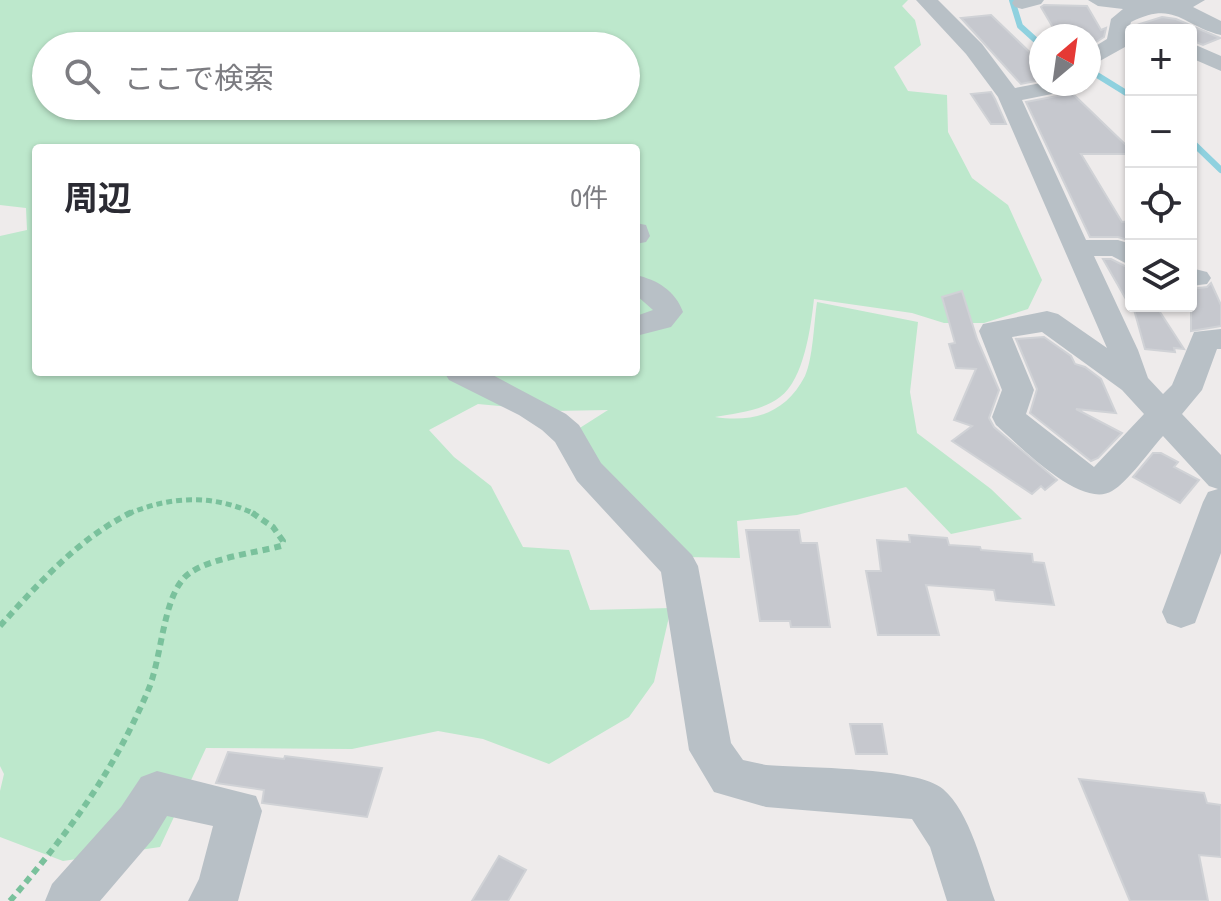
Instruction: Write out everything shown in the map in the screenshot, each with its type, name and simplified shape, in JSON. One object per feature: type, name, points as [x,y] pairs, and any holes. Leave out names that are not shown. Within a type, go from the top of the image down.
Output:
[{"type":"street","points":[[926,0],[974,49],[1009,96],[1123,350],[1133,382]]},
{"type":"street","points":[[1098,0],[1157,4],[1195,0]]},
{"type":"street","points":[[1121,19],[1157,4],[1221,29]]},
{"type":"street","points":[[1121,19],[1133,24]]},
{"type":"street","points":[[1101,53],[1117,42],[1121,19]]},
{"type":"street","points":[[1101,55],[1125,53]]},
{"type":"street","points":[[1197,53],[1221,65]]},
{"type":"street","points":[[1197,63],[1221,65]]},
{"type":"street","points":[[1009,96],[1029,92]]},
{"type":"street","points":[[1076,248],[1118,248],[1125,253]]},
{"type":"street","points":[[640,286],[666,303],[668,312],[660,320],[640,325]]},
{"type":"street","points":[[1221,339],[1205,339],[1186,390],[1164,415],[1100,482],[1076,474],[1008,417],[1018,390],[994,331],[1047,321],[1133,382],[1164,415],[1221,477]]},
{"type":"street","points":[[468,376],[531,407],[561,428],[589,472],[679,566],[711,750],[730,777],[766,786],[907,796],[927,803],[949,836],[971,901]]},
{"type":"street","points":[[1181,612],[1211,522],[1221,502]]},
{"type":"street","points":[[69,901],[137,823],[157,792],[240,811],[219,891],[212,901]]},
{"type":"path","points":[[0,626],[79,547],[124,513],[169,500],[211,498],[243,508],[271,524],[283,541],[281,546],[198,567],[186,574],[177,585],[156,673],[126,736],[69,831],[10,901]]},
{"type":"green space","points":[[0,0],[908,0],[902,6],[915,20],[921,45],[894,67],[908,91],[947,95],[948,132],[972,178],[1008,205],[1042,280],[1028,309],[984,323],[944,323],[912,313],[814,299],[801,366],[788,389],[765,405],[715,417],[743,418],[768,413],[797,389],[808,369],[817,302],[918,322],[910,392],[917,433],[991,489],[1022,519],[951,534],[906,487],[797,515],[737,521],[740,558],[685,557],[644,519],[575,431],[608,410],[553,411],[478,404],[429,430],[454,457],[491,486],[523,547],[569,550],[590,610],[671,608],[654,682],[629,717],[549,764],[483,739],[438,731],[352,749],[206,748],[160,847],[63,861],[0,837],[0,791],[4,774],[0,766],[0,236],[27,230],[26,208],[0,205]]},
{"type":"building","points":[[1087,6],[1098,24],[1051,24],[1041,7]]},
{"type":"building","points":[[991,15],[1029,51],[1029,82],[1021,84],[961,18]]},
{"type":"building","points":[[1162,17],[1188,24],[1140,24]]},
{"type":"building","points":[[1197,28],[1220,38],[1203,45],[1197,42]]},
{"type":"building","points":[[991,92],[1006,124],[991,124],[971,94]]},
{"type":"building","points":[[1075,96],[1125,144],[1125,154],[1081,154],[1122,222],[1125,222],[1125,239],[1090,237],[1026,102]]},
{"type":"building","points":[[1103,259],[1111,259],[1125,266],[1125,298]]},
{"type":"building","points":[[1211,283],[1221,305],[1221,326],[1191,331],[1191,312],[1197,312],[1197,288]]},
{"type":"building","points":[[962,291],[977,339],[999,390],[989,418],[994,427],[1057,480],[1045,490],[1041,486],[1032,494],[952,441],[972,426],[954,420],[976,369],[956,368],[949,344],[955,343],[942,297]]},
{"type":"building","points":[[1135,312],[1160,312],[1184,349],[1174,348],[1175,352],[1145,349]]},
{"type":"building","points":[[1044,337],[1071,356],[1075,364],[1101,379],[1116,413],[1076,409],[1122,433],[1098,458],[1091,461],[1030,413],[1037,389],[1016,339]]},
{"type":"building","points":[[1153,453],[1161,453],[1178,462],[1174,467],[1199,480],[1180,503],[1133,477]]},
{"type":"building","points":[[746,530],[799,530],[801,543],[817,543],[830,627],[791,627],[790,621],[760,621]]},
{"type":"building","points":[[909,535],[947,538],[949,545],[980,547],[981,550],[1032,554],[1033,562],[1044,563],[1054,605],[996,600],[994,590],[926,585],[939,635],[878,635],[866,571],[881,571],[877,540],[910,542]]},
{"type":"building","points":[[850,724],[882,724],[887,754],[856,754]]},
{"type":"building","points":[[228,752],[382,768],[367,817],[262,803],[264,790],[216,783]]},
{"type":"building","points":[[1079,779],[1204,793],[1207,803],[1221,805],[1221,857],[1199,855],[1208,901],[1130,901]]},
{"type":"building","points":[[499,856],[526,870],[508,901],[472,901]]},
{"type":"waterway","points":[[1012,0],[1020,26],[1029,34]]},
{"type":"waterway","points":[[1101,77],[1125,92]]},
{"type":"waterway","points":[[1197,147],[1221,170]]}]
